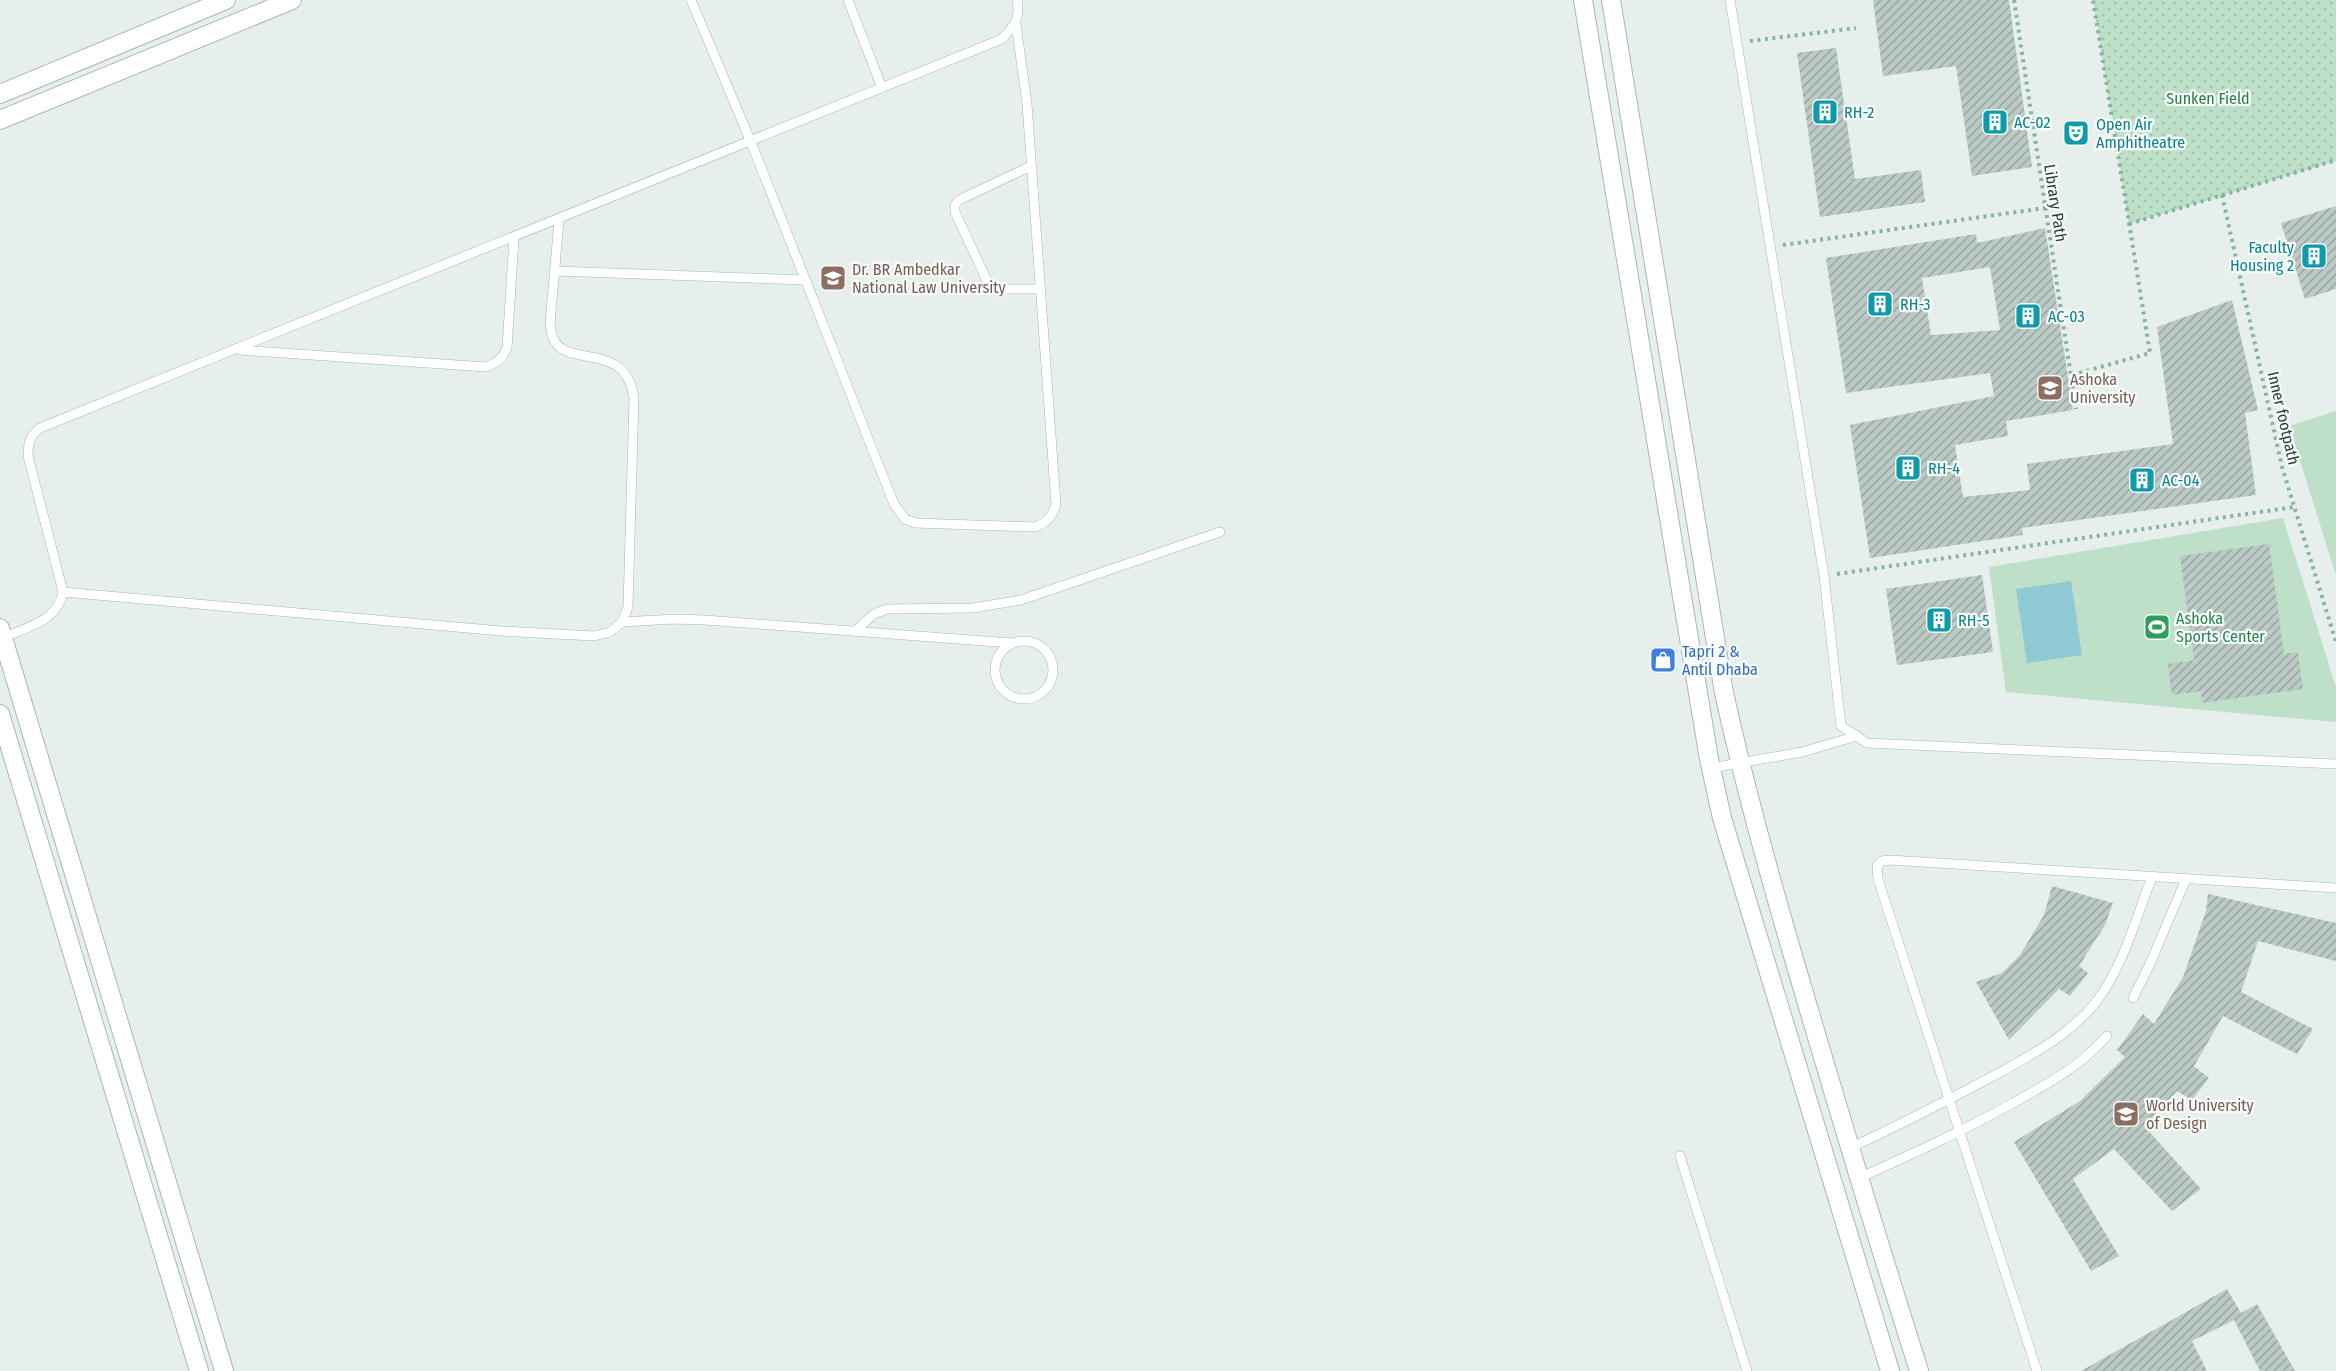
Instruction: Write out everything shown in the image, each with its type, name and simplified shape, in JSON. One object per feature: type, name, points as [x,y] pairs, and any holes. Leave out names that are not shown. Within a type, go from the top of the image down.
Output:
[{"type":"street","points":[[0,94],[226,0]]},
{"type":"street","points":[[0,120],[292,0]]},
{"type":"street","points":[[1583,0],[1629,286],[1711,768],[1722,818],[1890,1371]]},
{"type":"street","points":[[1611,0],[1725,693],[1740,764],[1778,907],[1858,1178],[1919,1371]]},
{"type":"street","points":[[1,633],[8,686],[224,1371]]},
{"type":"street","points":[[0,714],[198,1370]]},
{"type":"lane","points":[[691,0],[751,142],[894,504],[905,519],[915,523],[1035,527],[1044,524],[1052,517],[1056,504],[1024,76],[1016,24],[1019,8],[1017,0]]},
{"type":"lane","points":[[848,0],[882,88]]},
{"type":"lane","points":[[1730,0],[1824,576],[1841,726],[1867,743],[2336,764]]},
{"type":"lane","points":[[1,633],[55,612],[61,604],[63,592],[28,456],[28,444],[33,434],[40,428],[1002,39],[1016,24]]},
{"type":"lane","points":[[1031,166],[965,197],[955,206],[955,212],[990,287],[995,290],[1040,289]]},
{"type":"lane","points":[[63,592],[501,631],[594,636],[610,632],[622,622],[628,607],[632,385],[625,371],[609,361],[559,347],[553,338],[550,324],[559,219]]},
{"type":"lane","points":[[238,349],[486,367],[496,363],[503,357],[507,348],[514,238]]},
{"type":"lane","points":[[555,271],[806,280]]},
{"type":"lane","points":[[855,631],[874,614],[888,609],[973,609],[1021,600],[1220,532]]},
{"type":"lane","points":[[622,622],[705,620],[1011,643],[1030,641],[1046,650],[1053,667],[1049,685],[1034,698],[1024,700],[1014,698],[998,686],[994,666],[998,656],[1011,643]]},
{"type":"lane","points":[[1711,768],[1802,752],[1857,736]]},
{"type":"lane","points":[[2037,1371],[1878,879],[1877,866],[1882,861],[1890,860],[2336,888]]},
{"type":"lane","points":[[1850,1148],[1949,1100],[2044,1047],[2071,1028],[2096,1002],[2112,976],[2152,877]]},
{"type":"lane","points":[[2133,998],[2186,879]]},
{"type":"lane","points":[[1858,1178],[1960,1133],[2065,1074],[2089,1056],[2107,1036]]},
{"type":"lane","points":[[1680,1156],[1747,1371]]},
{"type":"path","name":"Library Path","points":[[2014,0],[2076,409]]},
{"type":"path","points":[[2072,375],[2150,353],[2094,0]]},
{"type":"path","points":[[1737,43],[1856,28]]},
{"type":"path","points":[[2129,224],[2336,160]]},
{"type":"path","name":"Inner footpath","points":[[2222,195],[2282,467],[2336,642]]},
{"type":"path","points":[[1770,247],[2045,208]]},
{"type":"path","points":[[1824,576],[2294,507]]},
{"type":"green space","name":"Sunken Field","points":[[2093,0],[2336,0],[2336,161],[2129,224]]},
{"type":"green space","points":[[2336,411],[2336,575],[2289,426]]},
{"type":"green space","name":"Ashoka Sports Center","points":[[2283,518],[2336,687],[2336,722],[2006,692],[1989,567]]},
{"type":"water","points":[[2071,581],[2082,655],[2027,663],[2016,589]]},
{"type":"building","name":"AC-02","points":[[1873,0],[2009,0],[2032,167],[1972,176],[1956,66],[1883,76]]},
{"type":"building","name":"RH-2","points":[[1836,48],[1855,179],[1921,170],[1925,202],[1820,217],[1797,53]]},
{"type":"building","name":"Faculty Housing 2","points":[[2336,206],[2336,289],[2305,299],[2281,223]]},
{"type":"building","points":[[2045,228],[2073,410],[2006,421],[2008,436],[1955,445],[1963,497],[2030,490],[2027,464],[2173,444],[2157,327],[2232,300],[2258,410],[2245,413],[2256,495],[2022,528],[2023,535],[1870,558],[1850,425],[1994,396],[1990,373],[1846,393],[1826,258],[1976,234],[1977,243]],"holes":[[[1990,267],[2000,330],[1931,335],[1922,278]]]},
{"type":"building","points":[[2269,544],[2284,654],[2298,652],[2303,689],[2202,703],[2201,691],[2172,695],[2168,664],[2194,660],[2180,556]]},
{"type":"building","name":"RH-5","points":[[1982,575],[1993,652],[1897,665],[1886,589]]},
{"type":"building","points":[[2052,886],[2113,903],[2105,925],[2079,966],[2088,973],[2070,996],[2059,989],[2009,1040],[1976,982],[2002,973],[2020,955],[2044,915]]},
{"type":"building","points":[[2208,894],[2336,923],[2336,961],[2258,941],[2241,992],[2313,1029],[2297,1054],[2223,1016],[2194,1066],[2209,1078],[2192,1100],[2177,1091],[2144,1126],[2201,1189],[2172,1211],[2114,1149],[2073,1179],[2119,1256],[2091,1271],[2014,1142],[2080,1101],[2125,1057],[2117,1050],[2143,1014],[2154,1024],[2183,977],[2206,911]]},
{"type":"building","points":[[2227,1289],[2241,1313],[2257,1304],[2295,1371],[2260,1371],[2234,1320],[2192,1341],[2207,1371],[2081,1371]]},
{"type":"place","name":"RH-2","points":[[1825,112]]},
{"type":"place","name":"AC-02","points":[[1995,122]]},
{"type":"place","name":"Open Air Amphitheatre","points":[[2076,133]]},
{"type":"place","name":"Faculty Housing 2","points":[[2314,256]]},
{"type":"place","name":"Dr. BR Ambedkar National Law University","points":[[833,278]]},
{"type":"place","name":"RH-3","points":[[1880,304]]},
{"type":"place","name":"AC-03","points":[[2028,316]]},
{"type":"place","name":"Ashoka University","points":[[2050,388]]},
{"type":"place","name":"RH-4","points":[[1908,468]]},
{"type":"place","name":"AC-04","points":[[2142,480]]},
{"type":"place","name":"RH-5","points":[[1939,620]]},
{"type":"place","name":"Ashoka Sports Center","points":[[2157,627]]},
{"type":"place","name":"Tapri 2 & Antil Dhaba","points":[[1663,660]]},
{"type":"place","name":"World University of Design","points":[[2126,1114]]}]
